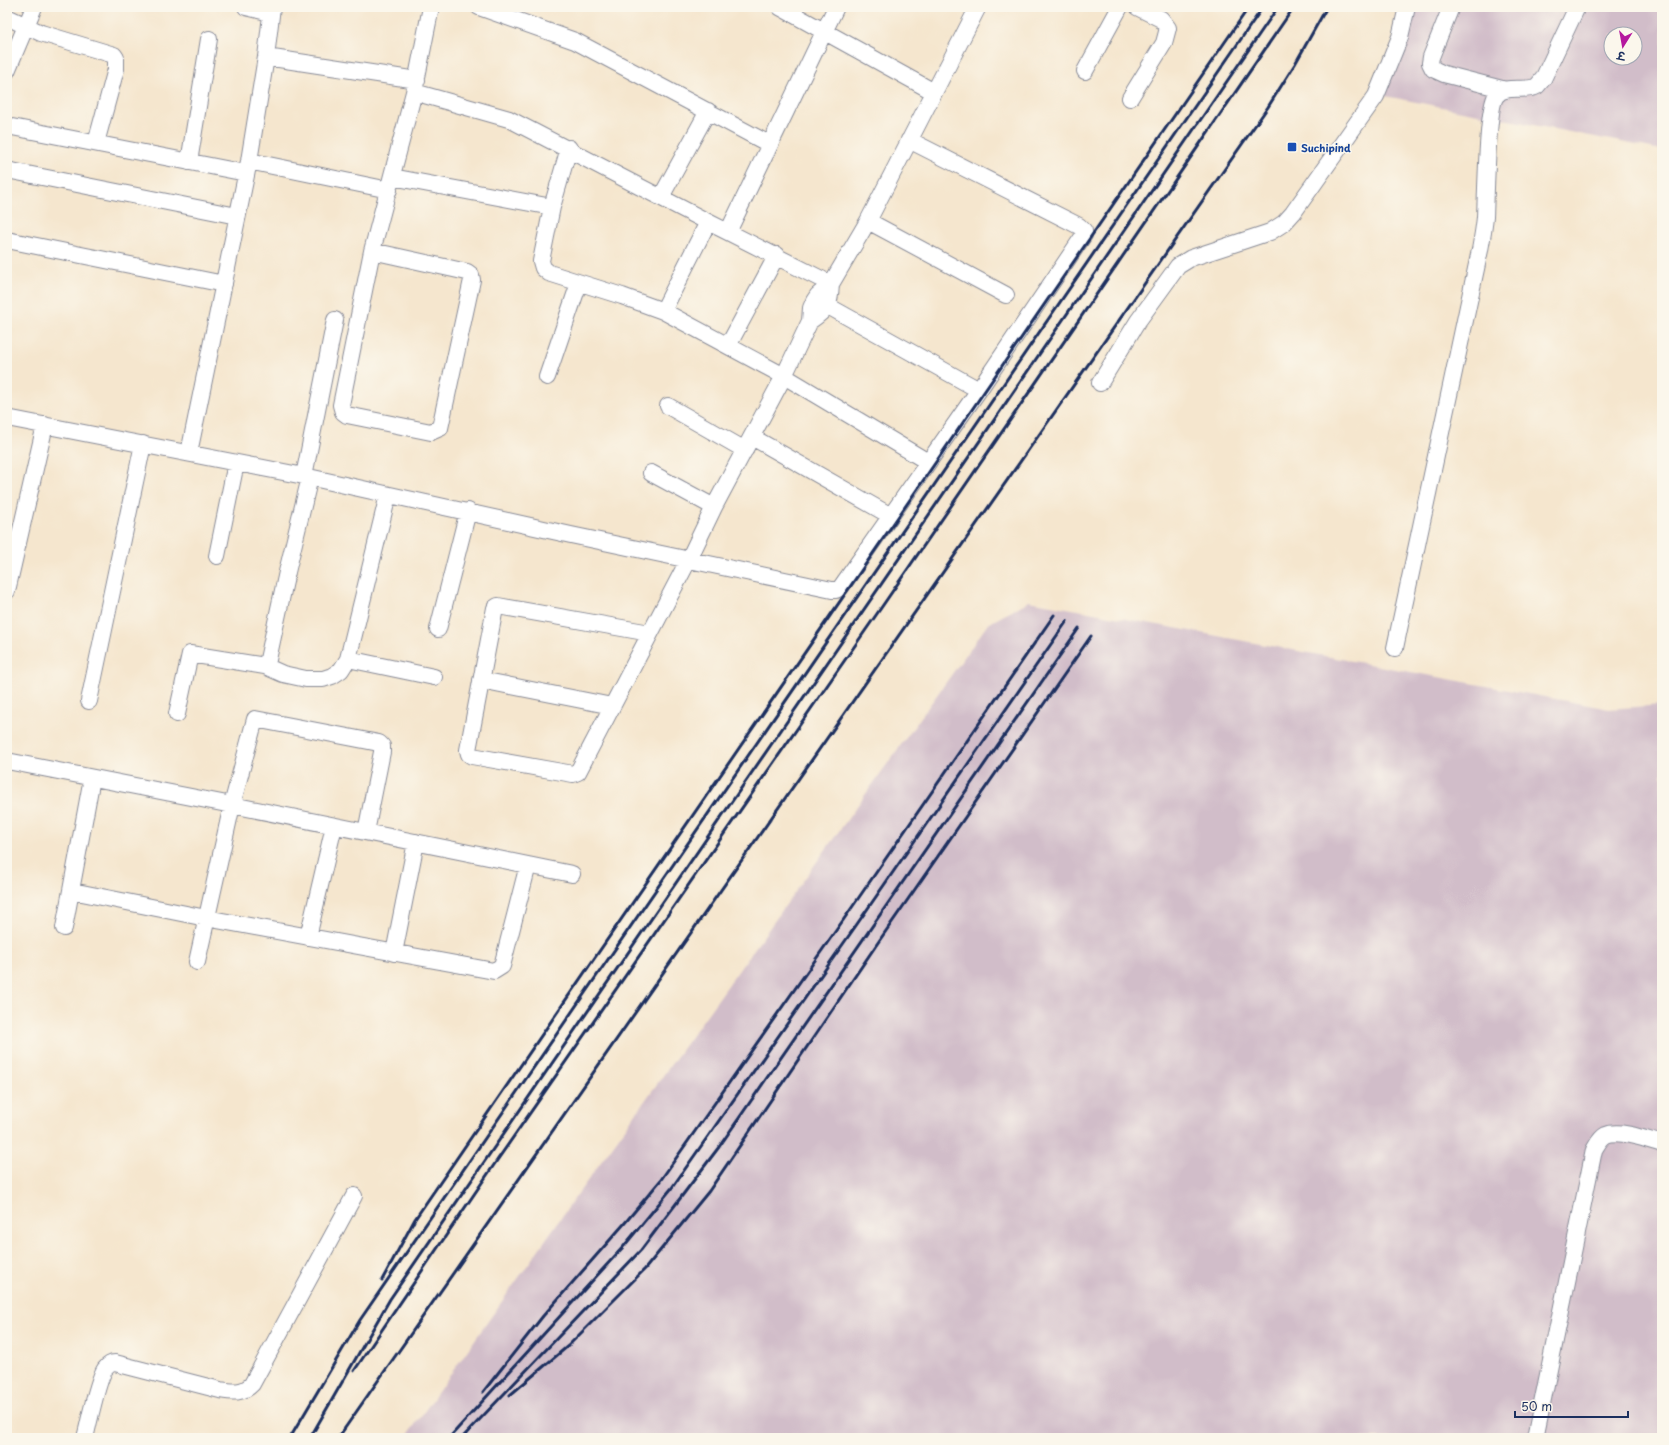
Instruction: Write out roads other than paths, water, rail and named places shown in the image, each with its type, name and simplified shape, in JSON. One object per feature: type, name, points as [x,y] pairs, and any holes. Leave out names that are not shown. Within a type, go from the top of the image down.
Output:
[{"type":"street","points":[[7,71],[34,7]]},
{"type":"street","points":[[189,453],[247,167],[266,57],[272,10],[246,7]]},
{"type":"street","points":[[372,251],[467,272],[471,275],[472,280],[440,428],[431,432],[347,415],[343,412],[341,405],[372,251],[391,183],[415,86],[431,7]]},
{"type":"street","points":[[479,7],[575,41],[769,144]]},
{"type":"street","points":[[780,7],[934,92]]},
{"type":"street","points":[[728,232],[836,7]]},
{"type":"street","points":[[650,633],[498,606],[495,608],[493,611],[468,750],[469,754],[472,756],[576,774],[689,559],[714,507],[784,376],[810,321],[814,301],[818,295],[832,284],[868,221],[978,7]]},
{"type":"street","points":[[1085,71],[1120,7]]},
{"type":"street","points":[[1130,98],[1164,43],[1168,28],[1160,19],[1137,7]]},
{"type":"street","points":[[1100,383],[1138,321],[1178,266],[1191,258],[1270,232],[1284,223],[1293,213],[1376,96],[1400,37],[1407,7]]},
{"type":"street","points":[[1450,7],[1430,57],[1430,64],[1433,69],[1444,74],[1506,90]]},
{"type":"street","points":[[1395,648],[1480,250],[1485,219],[1490,128],[1494,102],[1499,93],[1506,90],[1537,86],[1543,79],[1577,7]]},
{"type":"street","points":[[7,17],[26,27],[114,55],[116,58],[116,69],[96,143]]},
{"type":"street","points":[[189,162],[209,39]]},
{"type":"street","points":[[266,57],[415,86],[509,118],[569,148],[708,222],[832,284]]},
{"type":"street","points":[[661,197],[708,111]]},
{"type":"street","points":[[7,126],[189,162],[391,183],[552,207]]},
{"type":"street","points":[[7,418],[307,477],[468,511],[571,535],[836,590],[841,586],[891,516],[979,390],[1084,235],[1084,231],[1079,226],[909,140]]},
{"type":"street","points":[[569,148],[552,207],[541,260],[542,268],[549,273],[622,296],[663,311],[784,376],[928,462]]},
{"type":"street","points":[[7,170],[237,216]]},
{"type":"street","points":[[868,221],[1006,295]]},
{"type":"street","points":[[663,311],[708,222]]},
{"type":"street","points":[[7,240],[224,284]]},
{"type":"street","points":[[728,346],[776,255]]},
{"type":"street","points":[[547,377],[579,283]]},
{"type":"street","points":[[810,321],[823,313],[828,306],[831,300],[832,284]]},
{"type":"street","points":[[828,306],[979,390]]},
{"type":"street","points":[[265,666],[267,664],[307,477],[335,320]]},
{"type":"street","points":[[668,406],[748,443],[891,516]]},
{"type":"street","points":[[7,591],[45,425]]},
{"type":"street","points":[[89,701],[143,444]]},
{"type":"street","points":[[217,556],[236,463]]},
{"type":"street","points":[[651,473],[714,507]]},
{"type":"street","points":[[177,714],[190,654],[265,666],[283,674],[306,679],[323,679],[332,676],[341,670],[348,659],[388,495]]},
{"type":"street","points":[[438,629],[468,511]]},
{"type":"street","points":[[348,659],[434,677]]},
{"type":"street","points":[[481,680],[612,706]]},
{"type":"street","points":[[197,962],[232,805],[255,719],[378,743],[382,746],[366,832]]},
{"type":"street","points":[[7,761],[572,874]]},
{"type":"street","points":[[64,928],[92,778]]},
{"type":"street","points":[[308,937],[334,826]]},
{"type":"street","points":[[394,953],[416,842]]},
{"type":"street","points":[[72,891],[206,918],[494,971],[502,966],[528,865]]},
{"type":"street","points":[[1535,1438],[1594,1150],[1599,1141],[1606,1135],[1630,1135],[1662,1144]]},
{"type":"street","points":[[85,1438],[102,1376],[108,1366],[112,1363],[220,1390],[234,1392],[243,1391],[248,1388],[252,1384],[354,1196]]},
{"type":"railway","points":[[382,1280],[415,1219],[1249,7]]},
{"type":"railway","points":[[290,1438],[360,1320],[1263,7]]},
{"type":"railway","points":[[310,1438],[390,1299],[1278,7]]},
{"type":"railway","points":[[354,1371],[498,1159],[872,621],[1294,7]]},
{"type":"railway","points":[[338,1438],[1268,107],[1295,64],[1327,7]]},
{"type":"railway","points":[[483,1392],[543,1316],[660,1181],[844,919],[1054,615]]},
{"type":"railway","points":[[449,1438],[624,1246],[671,1189],[1067,621]]},
{"type":"railway","points":[[462,1438],[641,1250],[719,1147],[1079,628]]},
{"type":"railway","points":[[510,1395],[568,1346],[645,1269],[709,1191],[879,941],[1091,636]]},
{"type":"place","name":"Suchipind","points":[[1292,147]]}]
